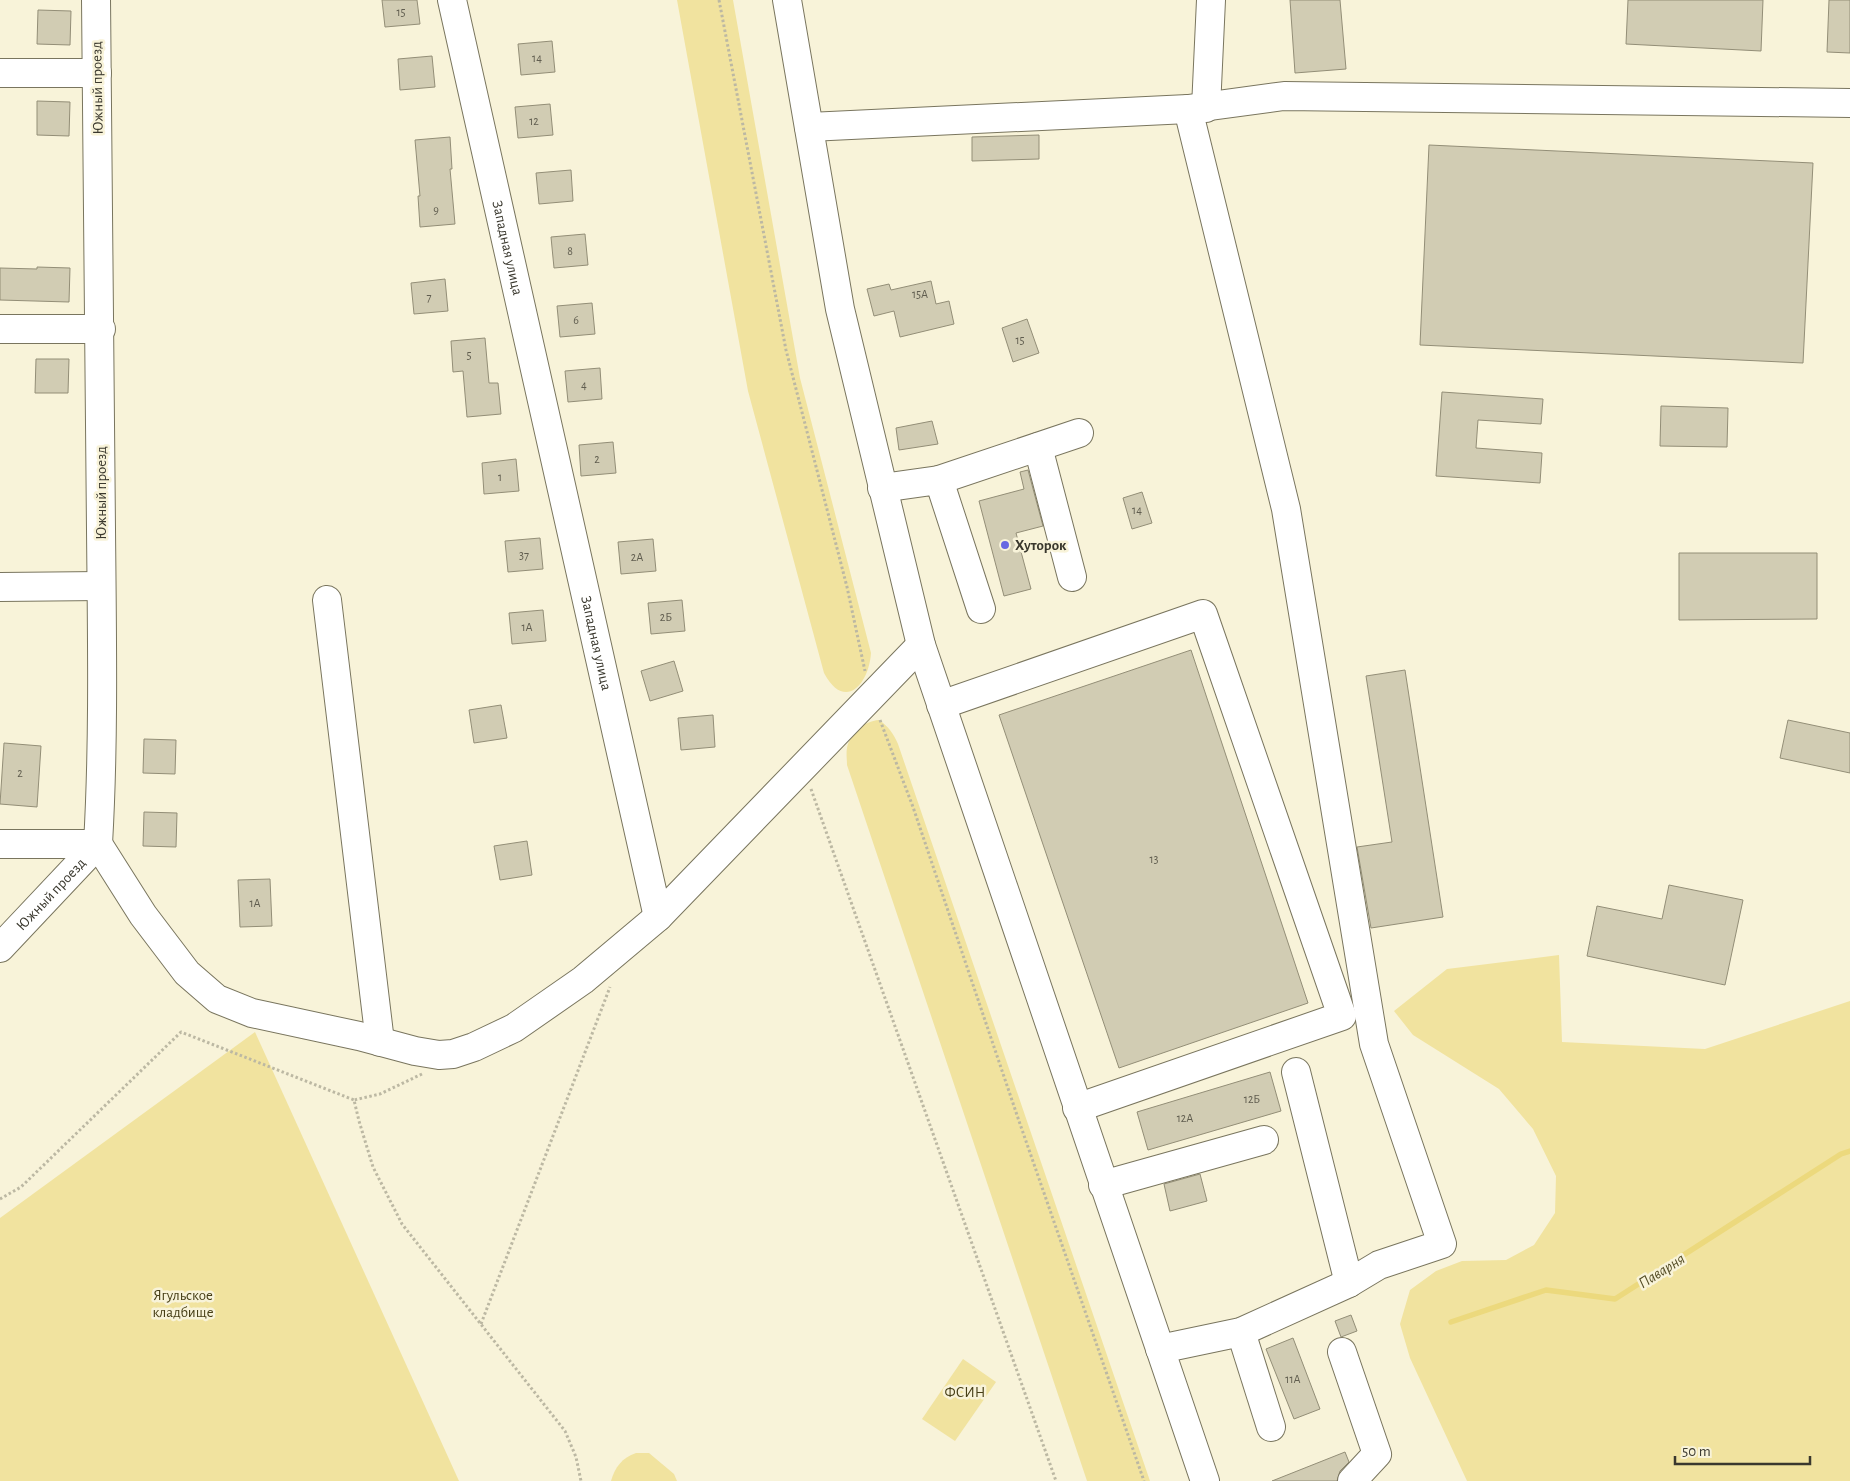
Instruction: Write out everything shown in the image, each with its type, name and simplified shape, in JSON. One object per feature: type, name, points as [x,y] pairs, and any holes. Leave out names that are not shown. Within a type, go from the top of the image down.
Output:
[{"type":"street","name":"Южный проезд","points":[[0,948],[98,844],[102,586],[101,328],[96,0]]},
{"type":"street","name":"Западная улица","points":[[452,0],[658,917]]},
{"type":"street","points":[[787,0],[840,309],[921,645],[1205,1481]]},
{"type":"street","points":[[1160,1349],[1241,1332],[1349,1283],[1379,1265],[1442,1244],[1374,1044],[1286,509],[1197,108],[1211,0]]},
{"type":"street","points":[[0,73],[97,73]]},
{"type":"street","points":[[809,127],[1197,108],[1284,96],[1850,103]]},
{"type":"street","points":[[0,329],[101,328]]},
{"type":"street","points":[[882,488],[939,480],[1079,433]]},
{"type":"street","points":[[1038,447],[1072,577]]},
{"type":"street","points":[[939,480],[981,609]]},
{"type":"street","points":[[0,587],[102,586]]},
{"type":"street","points":[[327,600],[380,1042]]},
{"type":"street","points":[[941,705],[1203,614],[1342,1016],[1077,1108]]},
{"type":"street","points":[[0,844],[98,844],[148,922],[187,973],[217,1000],[252,1012],[415,1051],[439,1055],[453,1054],[474,1047],[514,1028],[583,980],[658,917],[921,645]]},
{"type":"street","points":[[1296,1072],[1349,1283]]},
{"type":"street","points":[[1103,1185],[1264,1140]]},
{"type":"street","points":[[1241,1332],[1271,1427]]},
{"type":"street","points":[[1342,1352],[1377,1454],[1352,1481]]},
{"type":"path","points":[[719,0],[786,350],[847,587],[871,697],[913,807],[1022,1130],[1144,1481]]},
{"type":"path","points":[[804,766],[1056,1481]]},
{"type":"path","points":[[481,1325],[612,981]]},
{"type":"path","points":[[0,1198],[21,1187],[181,1032],[354,1100],[380,1094],[421,1075],[439,1055]]},
{"type":"path","points":[[354,1100],[358,1121],[373,1166],[402,1224],[565,1431],[576,1457],[581,1481]]},
{"type":"green space","points":[[677,0],[733,0],[800,378],[871,653],[866,675],[855,689],[848,692],[840,691],[832,685],[824,673],[748,391]]},
{"type":"green space","points":[[879,720],[890,730],[898,744],[1150,1481],[1087,1481],[847,765],[847,748],[851,737],[863,725]]},
{"type":"green space","points":[[1559,955],[1562,1042],[1705,1049],[1850,1001],[1850,1481],[1467,1481],[1410,1358],[1400,1324],[1410,1290],[1436,1271],[1462,1261],[1506,1260],[1534,1245],[1555,1213],[1556,1176],[1533,1129],[1499,1089],[1413,1035],[1394,1011],[1447,969]]},
{"type":"green space","name":"Ягульское кладбище","points":[[255,1032],[459,1481],[0,1481],[0,1218]]},
{"type":"green space","name":"ФСИН","points":[[963,1359],[996,1382],[955,1441],[922,1419]]},
{"type":"green space","points":[[636,1453],[649,1453],[674,1474],[677,1481],[611,1481],[620,1464]]},
{"type":"building","points":[[382,0],[417,0],[420,24],[385,27]]},
{"type":"building","points":[[1290,0],[1340,0],[1346,69],[1295,73]]},
{"type":"building","points":[[1628,0],[1763,0],[1761,51],[1626,44]]},
{"type":"building","points":[[1829,0],[1850,0],[1850,53],[1827,52]]},
{"type":"building","points":[[38,10],[71,11],[70,45],[37,44]]},
{"type":"building","points":[[552,41],[555,72],[521,75],[518,44]]},
{"type":"building","points":[[432,56],[435,87],[400,90],[398,59]]},
{"type":"building","points":[[37,101],[70,102],[69,136],[37,135]]},
{"type":"building","points":[[550,104],[553,135],[518,138],[515,107]]},
{"type":"building","points":[[1039,135],[1039,159],[972,161],[972,137]]},
{"type":"building","points":[[450,137],[452,169],[450,169],[455,224],[420,227],[418,196],[420,196],[415,140]]},
{"type":"building","points":[[1429,145],[1813,163],[1803,363],[1420,345]]},
{"type":"building","points":[[571,170],[573,201],[539,204],[536,173]]},
{"type":"building","points":[[585,234],[588,265],[554,268],[551,237]]},
{"type":"building","points":[[37,267],[70,268],[69,302],[0,300],[0,268],[37,269]]},
{"type":"building","points":[[445,279],[448,311],[414,314],[411,283]]},
{"type":"building","points":[[931,281],[936,304],[949,301],[954,324],[900,337],[894,311],[874,316],[867,289],[889,284],[891,290]]},
{"type":"building","points":[[592,303],[595,334],[560,337],[557,306]]},
{"type":"building","points":[[1027,319],[1039,353],[1013,362],[1002,328]]},
{"type":"building","points":[[485,338],[489,383],[498,383],[501,414],[467,417],[463,371],[453,372],[451,341]]},
{"type":"building","points":[[36,359],[69,359],[68,393],[35,393]]},
{"type":"building","points":[[600,368],[602,399],[568,402],[565,371]]},
{"type":"building","points":[[1442,392],[1543,399],[1541,424],[1478,420],[1476,448],[1542,453],[1540,483],[1436,476]]},
{"type":"building","points":[[1661,406],[1728,408],[1727,447],[1660,446]]},
{"type":"building","points":[[932,421],[938,444],[899,450],[896,428]]},
{"type":"building","points":[[613,442],[616,473],[581,476],[579,445]]},
{"type":"building","points":[[516,459],[519,491],[484,494],[482,463]]},
{"type":"building","name":"Хуторок","points":[[1028,470],[1043,526],[1016,533],[1031,589],[1004,596],[979,501],[1024,489],[1020,472]]},
{"type":"building","points":[[1142,492],[1152,523],[1132,529],[1123,498]]},
{"type":"building","points":[[540,538],[543,569],[508,572],[505,541]]},
{"type":"building","points":[[653,539],[656,571],[621,574],[618,542]]},
{"type":"building","points":[[1679,553],[1817,553],[1817,619],[1679,620]]},
{"type":"building","points":[[682,600],[685,631],[651,634],[648,603]]},
{"type":"building","points":[[543,610],[546,641],[512,644],[509,613]]},
{"type":"building","points":[[1191,650],[1308,1003],[1119,1068],[999,715]]},
{"type":"building","points":[[674,661],[683,691],[650,701],[641,671]]},
{"type":"building","points":[[1405,670],[1443,917],[1371,928],[1357,847],[1392,842],[1366,676]]},
{"type":"building","points":[[501,705],[507,738],[474,743],[469,710]]},
{"type":"building","points":[[713,715],[715,747],[681,750],[678,718]]},
{"type":"building","points":[[1788,720],[1850,733],[1850,773],[1780,758]]},
{"type":"building","points":[[144,739],[176,740],[175,774],[143,773]]},
{"type":"building","points":[[4,743],[41,746],[37,807],[0,804]]},
{"type":"building","points":[[144,812],[177,813],[176,847],[143,846]]},
{"type":"building","points":[[527,841],[532,875],[500,880],[494,846]]},
{"type":"building","points":[[270,879],[272,926],[240,927],[238,880]]},
{"type":"building","points":[[1669,885],[1743,900],[1725,985],[1587,956],[1597,906],[1662,919]]},
{"type":"building","points":[[1270,1072],[1281,1111],[1148,1150],[1137,1112]]},
{"type":"building","points":[[1200,1174],[1207,1201],[1170,1211],[1164,1184]]},
{"type":"building","points":[[1351,1315],[1357,1331],[1341,1337],[1335,1321]]},
{"type":"building","points":[[1293,1338],[1320,1409],[1294,1419],[1266,1349]]},
{"type":"building","points":[[1345,1452],[1349,1462],[1340,1471],[1337,1481],[1272,1481]]},
{"type":"waterway","name":"Паварня","points":[[1451,1322],[1546,1290],[1615,1299],[1841,1154],[1850,1151]]},
{"type":"place","name":"Хуторок","points":[[1005,545]]}]
